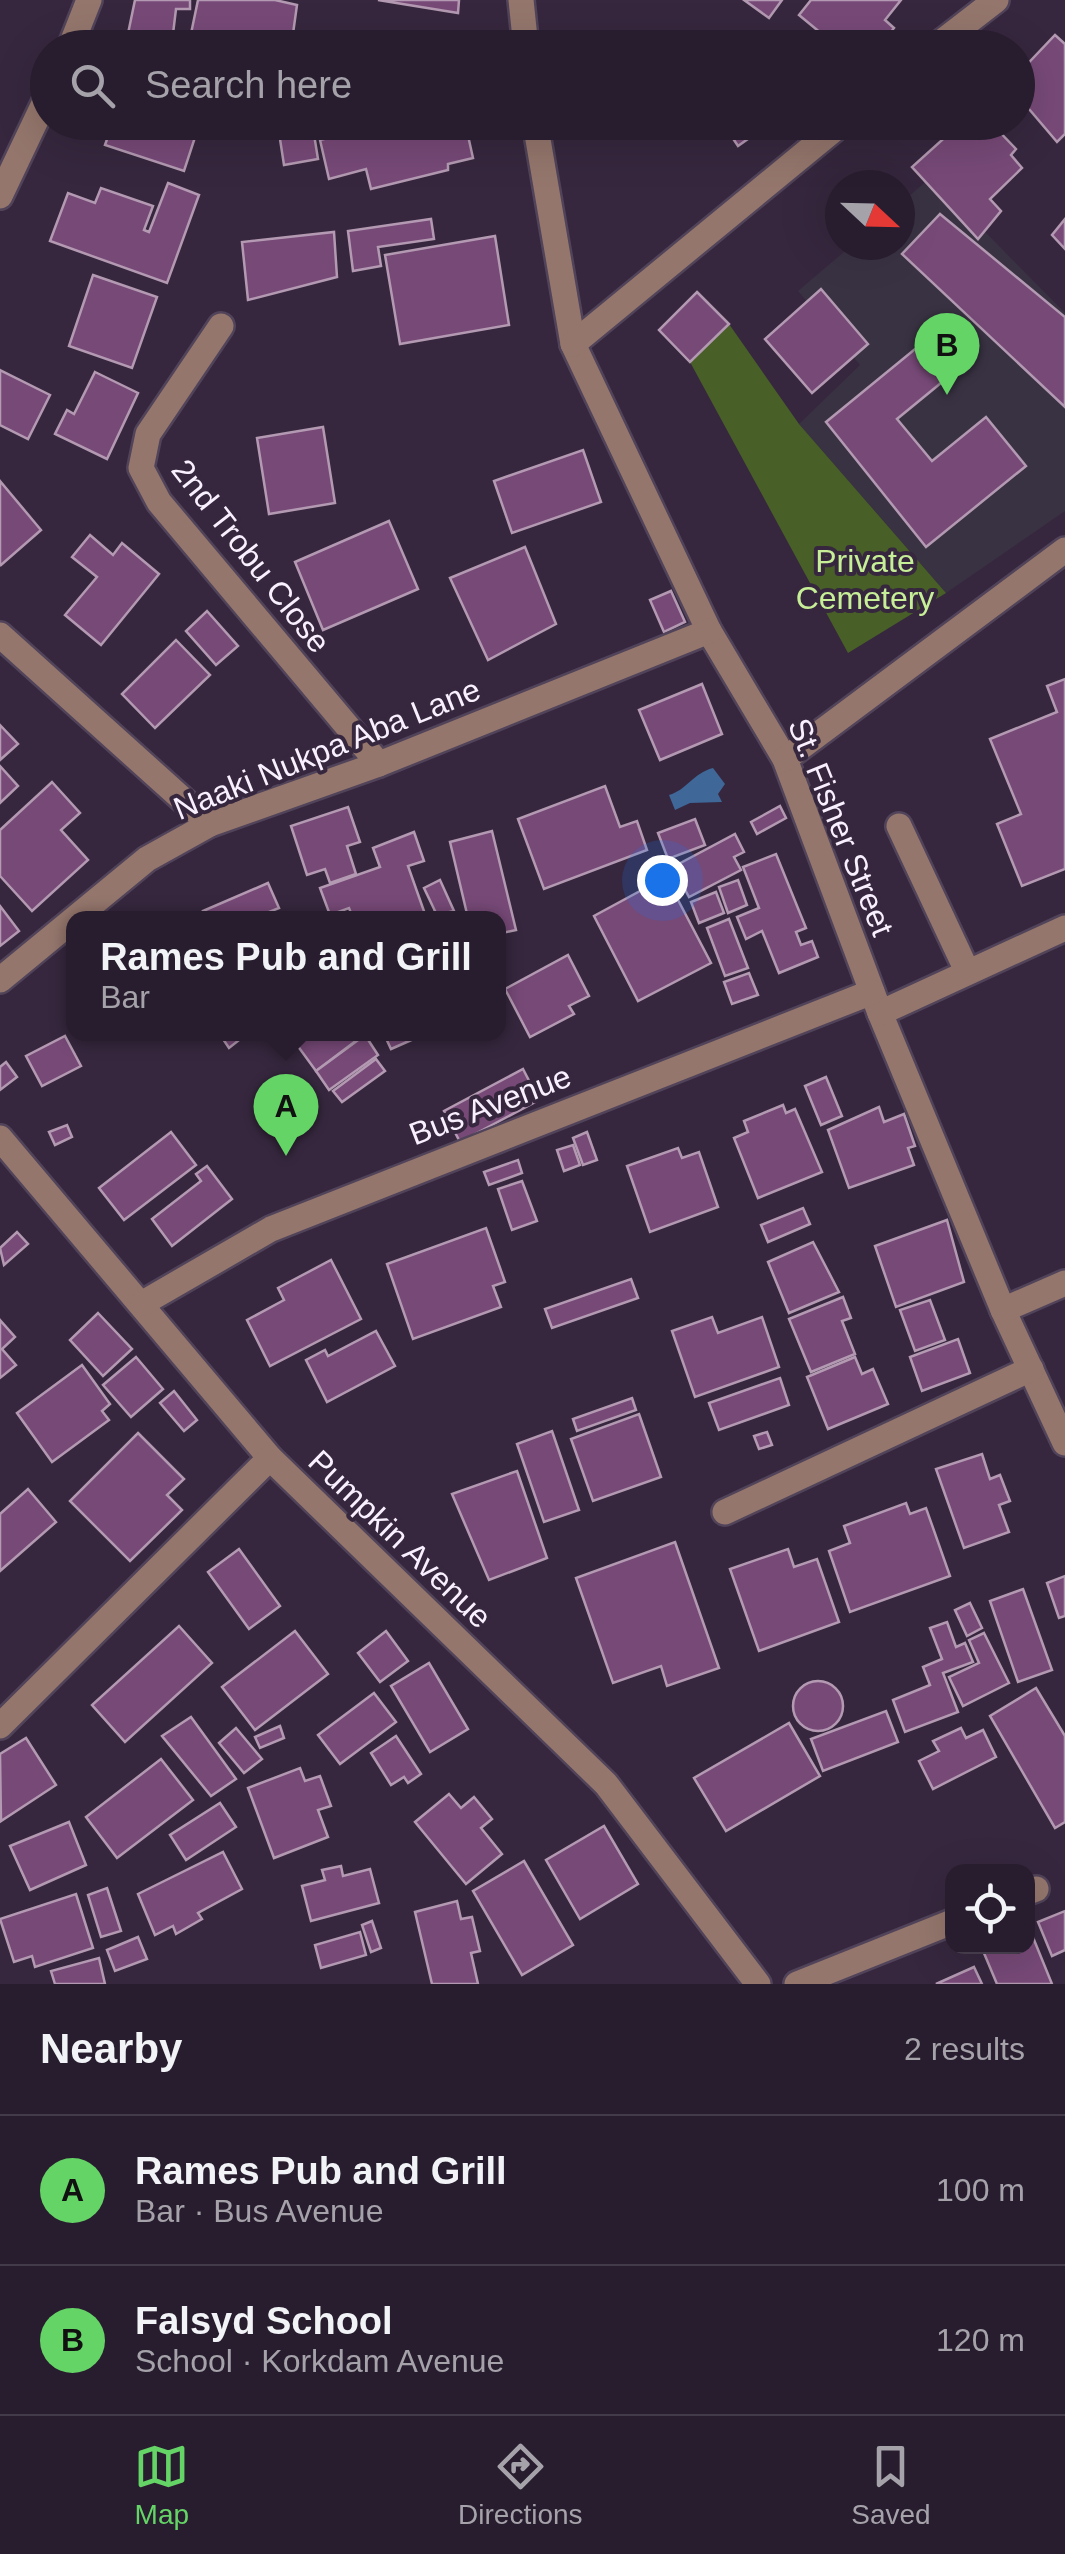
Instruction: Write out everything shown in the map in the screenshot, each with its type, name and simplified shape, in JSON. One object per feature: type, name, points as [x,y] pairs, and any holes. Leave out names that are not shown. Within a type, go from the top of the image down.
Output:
[{"type":"street","points":[[78,30],[90,0]]},
{"type":"street","points":[[520,0],[524,30]]},
{"type":"street","points":[[952,30],[980,3]]},
{"type":"street","points":[[0,196],[30,134]]},
{"type":"street","name":"St. Fisher Street","points":[[538,140],[574,344],[708,630],[785,760],[876,1003],[1003,1310],[1065,1443]]},
{"type":"street","points":[[574,344],[821,140]]},
{"type":"street","name":"2nd Trobu Close","points":[[221,326],[148,434],[140,468],[158,502],[379,764]]},
{"type":"street","points":[[785,760],[1065,550]]},
{"type":"street","name":"Naaki Nukpa Aba Lane","points":[[83,911],[147,858],[210,824],[379,764],[708,630]]},
{"type":"street","points":[[0,635],[210,824]]},
{"type":"street","points":[[899,826],[967,971]]},
{"type":"street","name":"Naaki Nukpa Aba Lane","points":[[0,980],[66,925]]},
{"type":"street","name":"Bus Avenue","points":[[142,1303],[271,1228],[967,971],[1065,928]]},
{"type":"street","name":"Pumpkin Avenue","points":[[0,1138],[270,1458],[606,1784],[758,1984]]},
{"type":"street","points":[[1003,1310],[1065,1284]]},
{"type":"street","points":[[725,1512],[1031,1369]]},
{"type":"street","points":[[0,1726],[270,1458]]},
{"type":"street","points":[[798,1984],[945,1925]]},
{"type":"shaded area","points":[[931,177],[1065,313],[1065,511],[946,593],[799,424],[860,365],[798,291],[834,260],[915,260],[915,191]]},
{"type":"green space","name":"Private Cemetery","points":[[729,324],[799,424],[946,593],[848,653],[690,362]]},
{"type":"water","points":[[713,768],[725,784],[718,794],[722,802],[690,803],[675,810],[669,795]]},
{"type":"building","points":[[135,0],[190,0],[190,9],[176,9],[173,30],[129,30]]},
{"type":"building","points":[[198,0],[275,0],[297,5],[294,30],[192,30]]},
{"type":"building","points":[[378,0],[459,0],[458,13]]},
{"type":"building","points":[[744,0],[782,0],[769,18]]},
{"type":"building","points":[[811,0],[901,0],[885,20],[892,30],[817,30],[799,15]]},
{"type":"building","points":[[1055,35],[1065,44],[1065,134],[1057,142],[1035,116],[1035,56]]},
{"type":"building","points":[[107,140],[194,140],[184,171],[105,145]]},
{"type":"building","points":[[280,140],[315,140],[318,159],[284,165]]},
{"type":"building","points":[[320,140],[469,140],[473,158],[448,164],[448,170],[371,189],[366,169],[329,179]]},
{"type":"building","points":[[942,140],[1007,140],[1016,149],[1011,155],[1022,168],[990,199],[1001,211],[978,239],[912,167]]},
{"type":"building","points":[[168,183],[199,195],[167,283],[50,241],[68,193],[95,203],[101,188],[153,206],[144,230],[149,232]]},
{"type":"building","points":[[940,214],[1065,317],[1065,407],[908,260],[915,260],[915,240]]},
{"type":"building","points":[[431,219],[434,239],[378,247],[381,266],[353,271],[348,231]]},
{"type":"building","points":[[1065,219],[1065,249],[1052,235]]},
{"type":"building","points":[[334,232],[337,277],[248,300],[242,242]]},
{"type":"building","points":[[495,236],[509,325],[400,344],[385,255]]},
{"type":"building","points":[[93,275],[157,297],[132,368],[69,346]]},
{"type":"building","points":[[821,289],[868,344],[812,393],[765,339]]},
{"type":"building","points":[[697,292],[729,324],[690,362],[659,330]]},
{"type":"building","points":[[931,336],[958,369],[897,419],[932,461],[986,417],[1026,466],[926,547],[826,422]]},
{"type":"building","points":[[0,370],[50,395],[28,439],[0,425]]},
{"type":"building","points":[[95,372],[138,393],[107,459],[55,434],[67,410],[74,414]]},
{"type":"building","points":[[323,427],[335,503],[269,514],[257,438]]},
{"type":"building","points":[[583,450],[601,502],[512,533],[494,481]]},
{"type":"building","points":[[0,481],[41,530],[1,565],[0,563]]},
{"type":"building","points":[[389,521],[418,589],[323,630],[295,562]]},
{"type":"building","points":[[90,535],[113,555],[122,543],[159,574],[101,645],[65,615],[97,577],[72,557]]},
{"type":"building","points":[[525,547],[556,624],[488,660],[450,578]]},
{"type":"building","points":[[671,591],[685,622],[664,632],[650,600]]},
{"type":"building","points":[[207,611],[238,646],[216,665],[186,631]]},
{"type":"building","points":[[176,640],[210,675],[155,728],[122,694]]},
{"type":"building","points":[[1065,679],[1065,869],[1022,886],[997,824],[1021,814],[990,739],[1057,712],[1047,686]]},
{"type":"building","points":[[702,684],[722,734],[660,760],[639,710]]},
{"type":"building","points":[[0,725],[18,744],[0,760]]},
{"type":"building","points":[[0,766],[18,786],[0,803]]},
{"type":"building","points":[[52,782],[80,813],[61,830],[88,860],[32,911],[0,876],[0,830]]},
{"type":"building","points":[[605,786],[620,827],[637,821],[647,850],[544,889],[518,819]]},
{"type":"building","points":[[780,806],[786,818],[757,834],[751,822]]},
{"type":"building","points":[[348,807],[360,842],[347,846],[356,874],[330,883],[325,869],[307,875],[291,826]]},
{"type":"building","points":[[695,819],[705,845],[668,859],[658,833]]},
{"type":"building","points":[[492,831],[516,930],[506,932],[506,911],[466,911],[450,842]]},
{"type":"building","points":[[414,832],[424,861],[408,866],[424,911],[349,908],[329,911],[320,888],[380,867],[373,848]]},
{"type":"building","points":[[735,834],[744,852],[734,857],[741,870],[689,897],[673,867]]},
{"type":"building","points":[[776,854],[806,928],[796,932],[801,945],[812,941],[818,957],[779,973],[762,931],[746,939],[737,917],[759,908],[743,867]]},
{"type":"building","points":[[666,877],[711,963],[638,1001],[594,916]]},
{"type":"building","points":[[440,880],[454,911],[435,911],[424,888]]},
{"type":"building","points":[[738,880],[747,905],[728,913],[719,887]]},
{"type":"building","points":[[268,883],[279,908],[272,911],[203,911]]},
{"type":"building","points":[[716,892],[724,913],[699,923],[691,902]]},
{"type":"building","points":[[0,906],[19,931],[0,946]]},
{"type":"building","points":[[729,919],[748,968],[725,976],[707,928]]},
{"type":"building","points":[[568,955],[589,996],[569,1006],[574,1014],[530,1037],[506,988]]},
{"type":"building","points":[[749,973],[758,995],[732,1004],[724,982]]},
{"type":"building","points":[[65,1036],[81,1066],[42,1086],[26,1056]]},
{"type":"building","points":[[294,1041],[356,1041],[316,1071]]},
{"type":"building","points":[[357,1041],[369,1041],[378,1055],[329,1090],[316,1071]]},
{"type":"building","points":[[387,1041],[409,1041],[391,1049]]},
{"type":"building","points":[[376,1059],[385,1071],[342,1102],[333,1091]]},
{"type":"building","points":[[6,1062],[17,1077],[0,1090],[0,1067]]},
{"type":"building","points":[[523,1069],[539,1100],[460,1142],[444,1111]]},
{"type":"building","points":[[826,1077],[842,1116],[821,1125],[805,1086]]},
{"type":"building","points":[[783,1105],[786,1113],[795,1109],[822,1172],[758,1198],[734,1138],[748,1132],[744,1121]]},
{"type":"building","points":[[879,1107],[884,1122],[904,1114],[915,1146],[908,1148],[914,1165],[849,1188],[828,1130]]},
{"type":"building","points":[[67,1125],[72,1137],[55,1145],[49,1132]]},
{"type":"building","points":[[171,1132],[196,1165],[124,1220],[99,1188]]},
{"type":"building","points":[[587,1132],[597,1160],[583,1165],[573,1138]]},
{"type":"building","points":[[573,1145],[580,1165],[564,1171],[557,1150]]},
{"type":"building","points":[[678,1148],[682,1158],[699,1152],[718,1207],[650,1232],[627,1166]]},
{"type":"building","points":[[518,1160],[522,1173],[489,1185],[484,1172]]},
{"type":"building","points":[[207,1166],[232,1199],[172,1246],[152,1219],[201,1181],[196,1174]]},
{"type":"building","points":[[522,1181],[537,1221],[512,1230],[498,1189]]},
{"type":"building","points":[[803,1208],[810,1224],[768,1242],[761,1225]]},
{"type":"building","points":[[947,1220],[964,1282],[896,1307],[875,1246]]},
{"type":"building","points":[[486,1228],[505,1282],[493,1286],[501,1307],[413,1339],[387,1264]]},
{"type":"building","points":[[17,1232],[28,1244],[4,1265],[0,1248]]},
{"type":"building","points":[[813,1242],[839,1292],[789,1313],[768,1262]]},
{"type":"building","points":[[331,1260],[361,1319],[270,1366],[247,1320],[284,1300],[278,1288]]},
{"type":"building","points":[[631,1279],[638,1298],[552,1328],[545,1309]]},
{"type":"building","points":[[843,1297],[851,1318],[842,1321],[855,1354],[811,1372],[789,1319]]},
{"type":"building","points":[[930,1300],[945,1340],[915,1351],[900,1310]]},
{"type":"building","points":[[98,1313],[132,1349],[103,1376],[70,1340]]},
{"type":"building","points":[[712,1317],[718,1333],[762,1317],[779,1367],[695,1397],[672,1331]]},
{"type":"building","points":[[0,1320],[15,1337],[2,1349],[16,1365],[0,1378]]},
{"type":"building","points":[[376,1331],[395,1366],[327,1402],[306,1360],[325,1350],[328,1356]]},
{"type":"building","points":[[958,1339],[970,1373],[922,1391],[910,1357]]},
{"type":"building","points":[[136,1357],[163,1389],[131,1417],[103,1385]]},
{"type":"building","points":[[855,1357],[862,1374],[873,1369],[888,1404],[828,1429],[807,1377]]},
{"type":"building","points":[[82,1365],[110,1404],[102,1411],[109,1420],[52,1462],[17,1413]]},
{"type":"building","points":[[780,1378],[789,1405],[719,1430],[709,1403]]},
{"type":"building","points":[[174,1391],[197,1420],[184,1431],[160,1403]]},
{"type":"building","points":[[632,1398],[636,1410],[577,1431],[573,1419]]},
{"type":"building","points":[[639,1414],[661,1477],[593,1501],[571,1439]]},
{"type":"building","points":[[552,1431],[579,1510],[544,1522],[517,1444]]},
{"type":"building","points":[[767,1432],[772,1445],[759,1449],[754,1436]]},
{"type":"building","points":[[138,1433],[184,1479],[167,1495],[182,1510],[130,1561],[70,1501]]},
{"type":"building","points":[[982,1454],[990,1479],[1000,1475],[1010,1501],[999,1505],[1009,1532],[964,1548],[936,1469]]},
{"type":"building","points":[[517,1471],[547,1558],[489,1580],[452,1494]]},
{"type":"building","points":[[28,1489],[56,1522],[0,1571],[0,1514]]},
{"type":"building","points":[[906,1503],[910,1514],[926,1508],[950,1576],[850,1612],[829,1551],[850,1543],[844,1526]]},
{"type":"building","points":[[675,1542],[719,1668],[667,1686],[661,1666],[613,1683],[576,1578]]},
{"type":"building","points":[[239,1549],[280,1606],[249,1629],[208,1572]]},
{"type":"building","points":[[788,1549],[794,1567],[817,1559],[839,1622],[759,1651],[730,1569]]},
{"type":"building","points":[[1065,1576],[1065,1616],[1059,1618],[1047,1583]]},
{"type":"building","points":[[1023,1589],[1052,1670],[1018,1682],[990,1601]]},
{"type":"building","points":[[970,1603],[982,1628],[967,1636],[955,1610]]},
{"type":"building","points":[[947,1622],[956,1647],[965,1643],[973,1662],[943,1673],[958,1712],[905,1732],[893,1700],[930,1685],[923,1667],[942,1659],[930,1628]]},
{"type":"building","points":[[179,1626],[212,1663],[125,1742],[92,1705]]},
{"type":"building","points":[[295,1631],[328,1674],[255,1730],[222,1687]]},
{"type":"building","points":[[386,1631],[408,1661],[380,1682],[358,1653]]},
{"type":"building","points":[[984,1633],[1009,1683],[963,1706],[949,1677],[979,1663],[969,1640]]},
{"type":"building","points":[[429,1663],[468,1729],[430,1752],[391,1686]]},
{"type":"building","points":[[818,1681],[836,1688],[843,1706],[836,1724],[818,1731],[800,1724],[793,1706],[800,1688]]},
{"type":"building","points":[[1036,1688],[1065,1736],[1065,1822],[1055,1828],[990,1716]]},
{"type":"building","points":[[374,1693],[396,1722],[340,1764],[318,1735]]},
{"type":"building","points":[[886,1711],[898,1742],[823,1771],[811,1739]]},
{"type":"building","points":[[191,1717],[236,1779],[211,1796],[162,1736]]},
{"type":"building","points":[[789,1723],[820,1776],[726,1831],[694,1778]]},
{"type":"building","points":[[280,1726],[284,1738],[260,1748],[255,1737]]},
{"type":"building","points":[[236,1728],[262,1759],[244,1773],[219,1743]]},
{"type":"building","points":[[961,1728],[966,1738],[983,1730],[996,1757],[933,1789],[919,1761],[939,1751],[933,1741]]},
{"type":"building","points":[[396,1736],[421,1774],[408,1783],[404,1777],[391,1785],[371,1753]]},
{"type":"building","points":[[26,1738],[56,1785],[1,1821],[0,1754]]},
{"type":"building","points":[[161,1759],[193,1800],[117,1858],[86,1817]]},
{"type":"building","points":[[300,1768],[305,1781],[320,1776],[331,1806],[318,1810],[328,1837],[274,1858],[248,1788]]},
{"type":"building","points":[[449,1794],[461,1808],[474,1797],[492,1819],[481,1828],[502,1854],[466,1884],[415,1822]]},
{"type":"building","points":[[220,1803],[236,1827],[186,1860],[170,1835]]},
{"type":"building","points":[[69,1822],[86,1865],[30,1890],[10,1846]]},
{"type":"building","points":[[604,1826],[638,1884],[580,1919],[546,1860]]},
{"type":"building","points":[[223,1852],[242,1889],[198,1913],[202,1919],[176,1934],[173,1926],[155,1935],[138,1894]]},
{"type":"building","points":[[524,1861],[573,1945],[522,1975],[473,1891]]},
{"type":"building","points":[[341,1866],[343,1876],[370,1869],[379,1903],[311,1921],[302,1886],[325,1880],[322,1870]]},
{"type":"building","points":[[107,1888],[121,1931],[101,1937],[88,1895]]},
{"type":"building","points":[[76,1894],[93,1948],[35,1967],[32,1956],[14,1962],[0,1919]]},
{"type":"building","points":[[457,1901],[461,1919],[472,1917],[480,1951],[471,1953],[478,1984],[432,1984],[415,1912]]},
{"type":"building","points":[[1065,1911],[1065,1950],[1052,1956],[1038,1922]]},
{"type":"building","points":[[372,1921],[381,1948],[371,1952],[362,1925]]},
{"type":"building","points":[[360,1932],[366,1955],[321,1968],[315,1945]]},
{"type":"building","points":[[138,1937],[147,1959],[115,1971],[107,1950]]},
{"type":"building","points":[[1035,1942],[1052,1984],[997,1984],[984,1954],[1035,1954]]},
{"type":"building","points":[[99,1958],[105,1984],[55,1984],[51,1971]]},
{"type":"building","points":[[974,1967],[982,1984],[936,1984]]},
{"type":"place","name":"Falsyd School","points":[[947,395]]},
{"type":"place","name":"Rames Pub and Grill","points":[[286,1156]]}]
